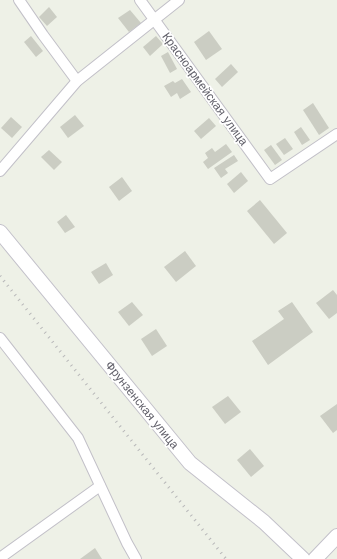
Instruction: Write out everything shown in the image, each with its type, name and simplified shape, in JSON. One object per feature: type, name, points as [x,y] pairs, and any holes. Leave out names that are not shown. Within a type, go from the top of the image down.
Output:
[{"type":"street","points":[[19,0],[77,81]]},
{"type":"street","name":"Красноармейская улица","points":[[140,0],[270,179],[337,134]]},
{"type":"street","points":[[0,171],[77,81],[179,0]]},
{"type":"street","name":"Фрунзенская улица","points":[[0,232],[190,463],[264,522],[303,559]]},
{"type":"street","points":[[2,344],[78,438],[136,559]]},
{"type":"street","points":[[0,558],[100,486]]},
{"type":"street","points":[[316,557],[337,536]]},
{"type":"building","points":[[49,7],[57,17],[47,26],[39,17]]},
{"type":"building","points":[[130,10],[141,23],[129,32],[118,18]]},
{"type":"building","points":[[209,31],[222,49],[206,60],[194,42]]},
{"type":"building","points":[[31,36],[43,51],[36,57],[24,42]]},
{"type":"building","points":[[156,36],[163,44],[150,56],[143,47]]},
{"type":"building","points":[[168,52],[177,69],[170,73],[161,56]]},
{"type":"building","points":[[231,64],[238,72],[222,87],[215,79]]},
{"type":"building","points":[[182,79],[191,92],[180,99],[177,93],[171,97],[164,86],[173,81],[175,83]]},
{"type":"building","points":[[313,103],[329,128],[319,135],[303,110]]},
{"type":"building","points":[[75,115],[84,126],[68,138],[60,127]]},
{"type":"building","points":[[11,117],[22,127],[12,138],[1,128]]},
{"type":"building","points":[[209,118],[216,126],[201,139],[194,131]]},
{"type":"building","points":[[301,127],[310,140],[302,145],[294,132]]},
{"type":"building","points":[[285,138],[293,149],[284,155],[276,144]]},
{"type":"building","points":[[226,144],[232,152],[208,169],[203,162],[208,158],[205,153],[212,148],[215,152]]},
{"type":"building","points":[[271,145],[282,160],[275,165],[264,150]]},
{"type":"building","points":[[49,150],[62,162],[54,170],[41,157]]},
{"type":"building","points":[[234,155],[238,161],[225,169],[228,173],[221,178],[214,168]]},
{"type":"building","points":[[241,172],[248,181],[234,193],[227,184]]},
{"type":"building","points":[[122,177],[132,191],[119,201],[109,187]]},
{"type":"building","points":[[260,200],[287,233],[274,244],[247,211]]},
{"type":"building","points":[[66,215],[75,227],[65,233],[57,222]]},
{"type":"building","points":[[185,251],[196,266],[176,282],[164,267]]},
{"type":"building","points":[[106,263],[113,275],[99,284],[91,272]]},
{"type":"building","points":[[333,290],[337,295],[337,313],[329,319],[316,303]]},
{"type":"building","points":[[132,302],[143,315],[129,326],[118,312]]},
{"type":"building","points":[[292,302],[313,332],[268,365],[252,341],[284,319],[278,311]]},
{"type":"building","points":[[156,329],[167,346],[152,356],[141,339]]},
{"type":"building","points":[[228,396],[241,412],[225,424],[212,407]]},
{"type":"building","points":[[337,404],[337,430],[333,433],[320,416]]},
{"type":"building","points":[[250,449],[264,466],[251,477],[237,460]]},
{"type":"building","points":[[95,548],[102,559],[80,559]]},
{"type":"railway","points":[[0,276],[226,559]]}]
